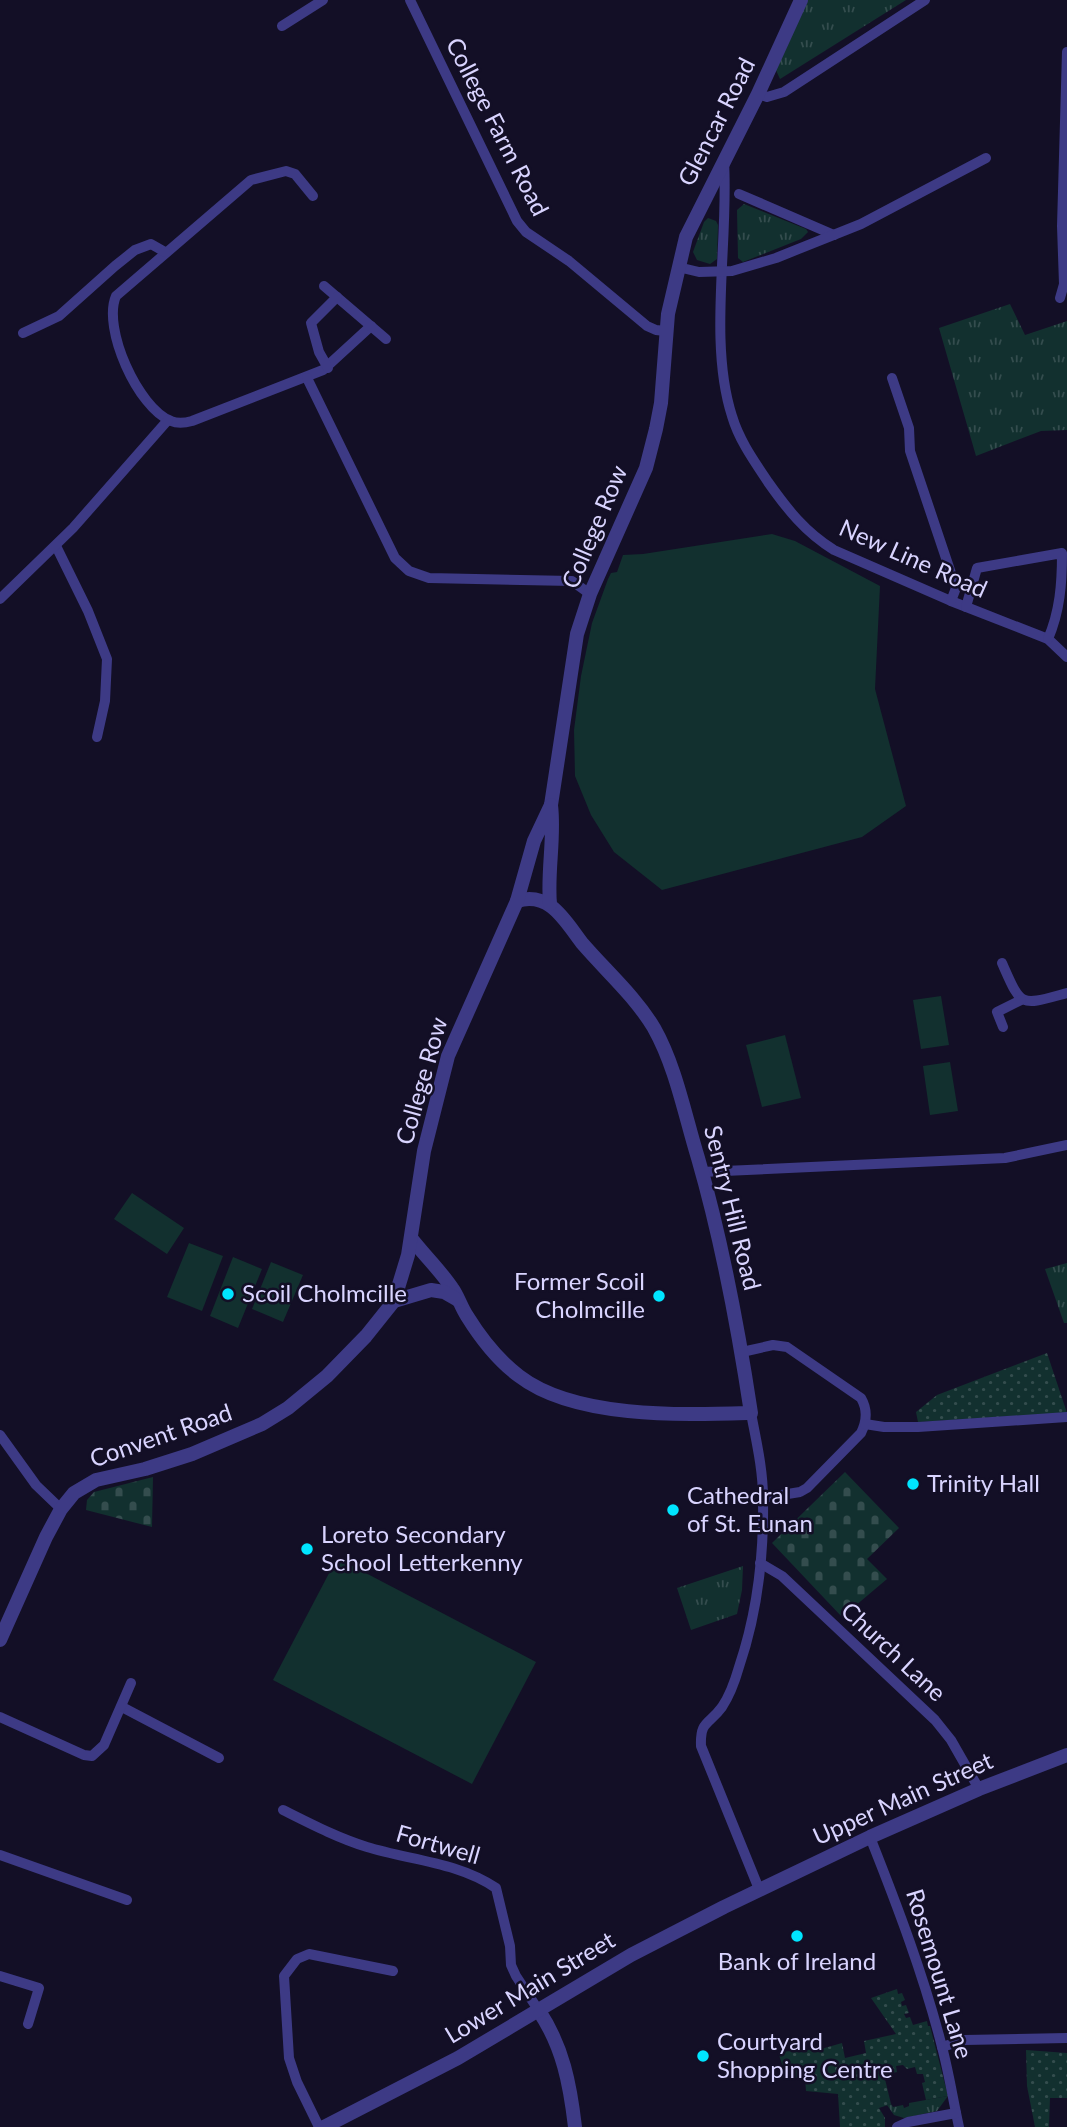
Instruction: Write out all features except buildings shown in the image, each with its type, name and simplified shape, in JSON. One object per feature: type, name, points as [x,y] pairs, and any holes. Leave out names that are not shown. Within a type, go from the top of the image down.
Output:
[{"type":"street","points":[[282,26],[323,0]]},
{"type":"street","name":"College Farm Road","points":[[410,0],[517,221],[526,232],[569,261],[647,326],[666,331]]},
{"type":"street","name":"Glencar Road","points":[[678,267],[686,237],[758,94],[801,0]]},
{"type":"street","points":[[758,94],[767,97],[784,92],[925,0]]},
{"type":"street","points":[[1060,298],[1064,284],[1062,241],[1067,52]]},
{"type":"street","points":[[678,267],[699,272],[723,271],[776,258],[898,206],[986,158]]},
{"type":"street","name":"New Line Road","points":[[724,162],[722,349],[731,414],[744,444],[776,494],[807,531],[834,550],[951,601],[1048,639],[1067,657]]},
{"type":"street","points":[[313,196],[295,174],[286,171],[251,180],[165,251],[116,296],[111,316],[114,333],[140,393],[151,407],[168,420],[183,423],[192,421],[328,368],[371,326]]},
{"type":"street","points":[[739,194],[834,235]]},
{"type":"street","points":[[701,205],[724,210]]},
{"type":"street","points":[[23,332],[59,316],[135,250],[151,244],[165,251]]},
{"type":"street","name":"College Row","points":[[550,904],[553,823],[551,805],[577,634],[590,594],[646,468],[661,403],[666,331],[678,267]]},
{"type":"street","points":[[324,286],[386,338]]},
{"type":"street","points":[[328,368],[319,352],[311,323],[337,297]]},
{"type":"street","points":[[307,378],[368,504],[403,567],[429,578],[572,581],[590,594]]},
{"type":"street","points":[[892,378],[909,428],[910,451],[956,588],[951,601]]},
{"type":"street","points":[[0,599],[56,546],[168,420]]},
{"type":"street","points":[[56,546],[88,611],[107,659],[105,701],[97,737]]},
{"type":"street","points":[[966,607],[977,568],[1062,553],[1062,591],[1056,621],[1048,639]]},
{"type":"street","name":"College Row","points":[[394,1301],[411,1238],[424,1151],[448,1056],[517,901],[534,841],[551,805]]},
{"type":"street","points":[[517,901],[536,899],[550,904]]},
{"type":"street","name":"Sentry Hill Road","points":[[550,904],[625,990],[654,1029],[668,1060],[702,1172],[742,1352],[763,1497],[760,1563],[755,1603],[740,1664],[727,1698],[716,1714],[704,1724],[701,1746],[759,1889]]},
{"type":"street","points":[[1002,963],[1021,1000],[1030,1002],[1067,993]]},
{"type":"street","points":[[1003,1027],[997,1012],[1021,1000]]},
{"type":"street","points":[[702,1172],[1005,1157],[1067,1145]]},
{"type":"street","points":[[411,1238],[452,1288],[468,1317],[499,1357],[517,1375],[539,1390],[573,1401],[649,1414],[751,1413]]},
{"type":"street","points":[[394,1301],[430,1290],[444,1292],[458,1300]]},
{"type":"street","name":"Convent Road","points":[[0,1640],[61,1509],[74,1493],[96,1480],[145,1469],[192,1454],[262,1424],[288,1408],[327,1376],[366,1336],[394,1301]]},
{"type":"street","points":[[742,1352],[773,1345],[787,1347],[861,1398],[866,1412],[861,1433],[807,1488],[800,1493],[763,1497]]},
{"type":"street","points":[[865,1424],[918,1427],[1067,1417]]},
{"type":"street","points":[[0,1435],[36,1485],[61,1509]]},
{"type":"street","name":"Church Lane","points":[[760,1563],[782,1576],[935,1720],[951,1740],[979,1788]]},
{"type":"street","points":[[0,1717],[90,1757],[103,1747],[131,1683]]},
{"type":"street","points":[[122,1707],[219,1758]]},
{"type":"street","name":"Upper Main Street","points":[[759,1889],[979,1788],[1067,1755]]},
{"type":"street","name":"Fortwell","points":[[283,1810],[352,1842],[432,1861],[488,1882],[496,1888],[512,1965],[538,2011]]},
{"type":"street","name":"Rosemount Lane","points":[[870,1837],[886,1874],[942,2047],[959,2127]]},
{"type":"street","points":[[0,1855],[127,1900]]},
{"type":"street","name":"Lower Main Street","points":[[324,2127],[458,2058],[631,1955],[759,1889]]},
{"type":"street","points":[[319,2127],[297,2082],[289,2058],[284,1976],[297,1959],[309,1954],[393,1970]]},
{"type":"street","points":[[0,1976],[40,1988],[28,2024]]},
{"type":"street","points":[[538,2011],[555,2037],[564,2063],[575,2127]]},
{"type":"street","points":[[942,2047],[964,2040],[1067,2038]]},
{"type":"street","points":[[897,2127],[908,2122],[956,2113]]},
{"type":"green space","points":[[808,0],[906,0],[780,79],[775,68]]},
{"type":"green space","points":[[744,204],[808,232],[801,239],[743,262],[738,258],[737,210]]},
{"type":"green space","points":[[708,218],[716,221],[718,225],[717,259],[710,264],[697,260],[693,252]]},
{"type":"green space","points":[[1010,304],[1025,335],[1067,321],[1067,430],[1041,431],[976,456],[939,328]]},
{"type":"green space","points":[[772,534],[795,541],[880,586],[875,689],[906,806],[862,837],[662,890],[614,852],[591,815],[575,776],[574,730],[592,623],[608,579],[611,573],[617,572],[623,555]]},
{"type":"green space","points":[[941,996],[949,1045],[921,1049],[913,1000]]},
{"type":"green space","points":[[785,1035],[801,1098],[762,1107],[746,1045]]},
{"type":"green space","points":[[950,1062],[958,1111],[930,1115],[923,1066]]},
{"type":"green space","points":[[132,1193],[184,1228],[167,1254],[114,1219]]},
{"type":"green space","points":[[189,1243],[223,1256],[202,1311],[167,1297]]},
{"type":"green space","points":[[233,1257],[262,1269],[238,1328],[210,1316]]},
{"type":"green space","points":[[271,1262],[303,1275],[283,1322],[252,1309]]},
{"type":"green space","points":[[1067,1263],[1067,1323],[1064,1323],[1045,1269]]},
{"type":"green space","points":[[1047,1353],[1067,1413],[918,1422],[916,1412],[937,1395]]},
{"type":"green space","points":[[845,1472],[899,1528],[867,1559],[887,1579],[842,1617],[772,1543]]},
{"type":"green space","points":[[153,1477],[152,1527],[86,1510],[87,1500],[94,1492]]},
{"type":"green space","points":[[337,1558],[536,1662],[472,1784],[273,1680]]},
{"type":"green space","points":[[743,1566],[737,1614],[691,1630],[677,1588]]},
{"type":"green space","points":[[897,1989],[898,1994],[902,1993],[905,2000],[901,2002],[902,2006],[906,2005],[909,2013],[904,2014],[906,2018],[910,2017],[913,2025],[927,2021],[930,2026],[948,2096],[926,2100],[923,2074],[917,2074],[915,2067],[907,2069],[903,2065],[896,2066],[897,2072],[884,2075],[891,2104],[879,2108],[885,2118],[885,2127],[840,2127],[838,2094],[806,2091],[805,2077],[793,2078],[782,2064],[778,2052],[821,2049],[842,2043],[845,2058],[866,2053],[864,2041],[896,2034],[871,1998]]},
{"type":"green space","points":[[1026,2050],[1067,2053],[1067,2098],[1050,2098],[1049,2127],[1035,2127],[1027,2086]]},
{"type":"green space","points":[[948,2096],[937,2111],[904,2118],[894,2115],[887,2105],[903,2105],[904,2108],[909,2106],[909,2103]]},
{"type":"place","name":"Scoil Cholmcille","points":[[228,1294]]},
{"type":"place","name":"Former Scoil Cholmcille","points":[[659,1296]]},
{"type":"place","name":"Trinity Hall","points":[[913,1484]]},
{"type":"place","name":"Cathedral of St. Eunan","points":[[673,1510]]},
{"type":"place","name":"Loreto Secondary School Letterkenny","points":[[307,1549]]},
{"type":"place","name":"Bank of Ireland","points":[[797,1936]]},
{"type":"place","name":"Courtyard Shopping Centre","points":[[703,2056]]}]
